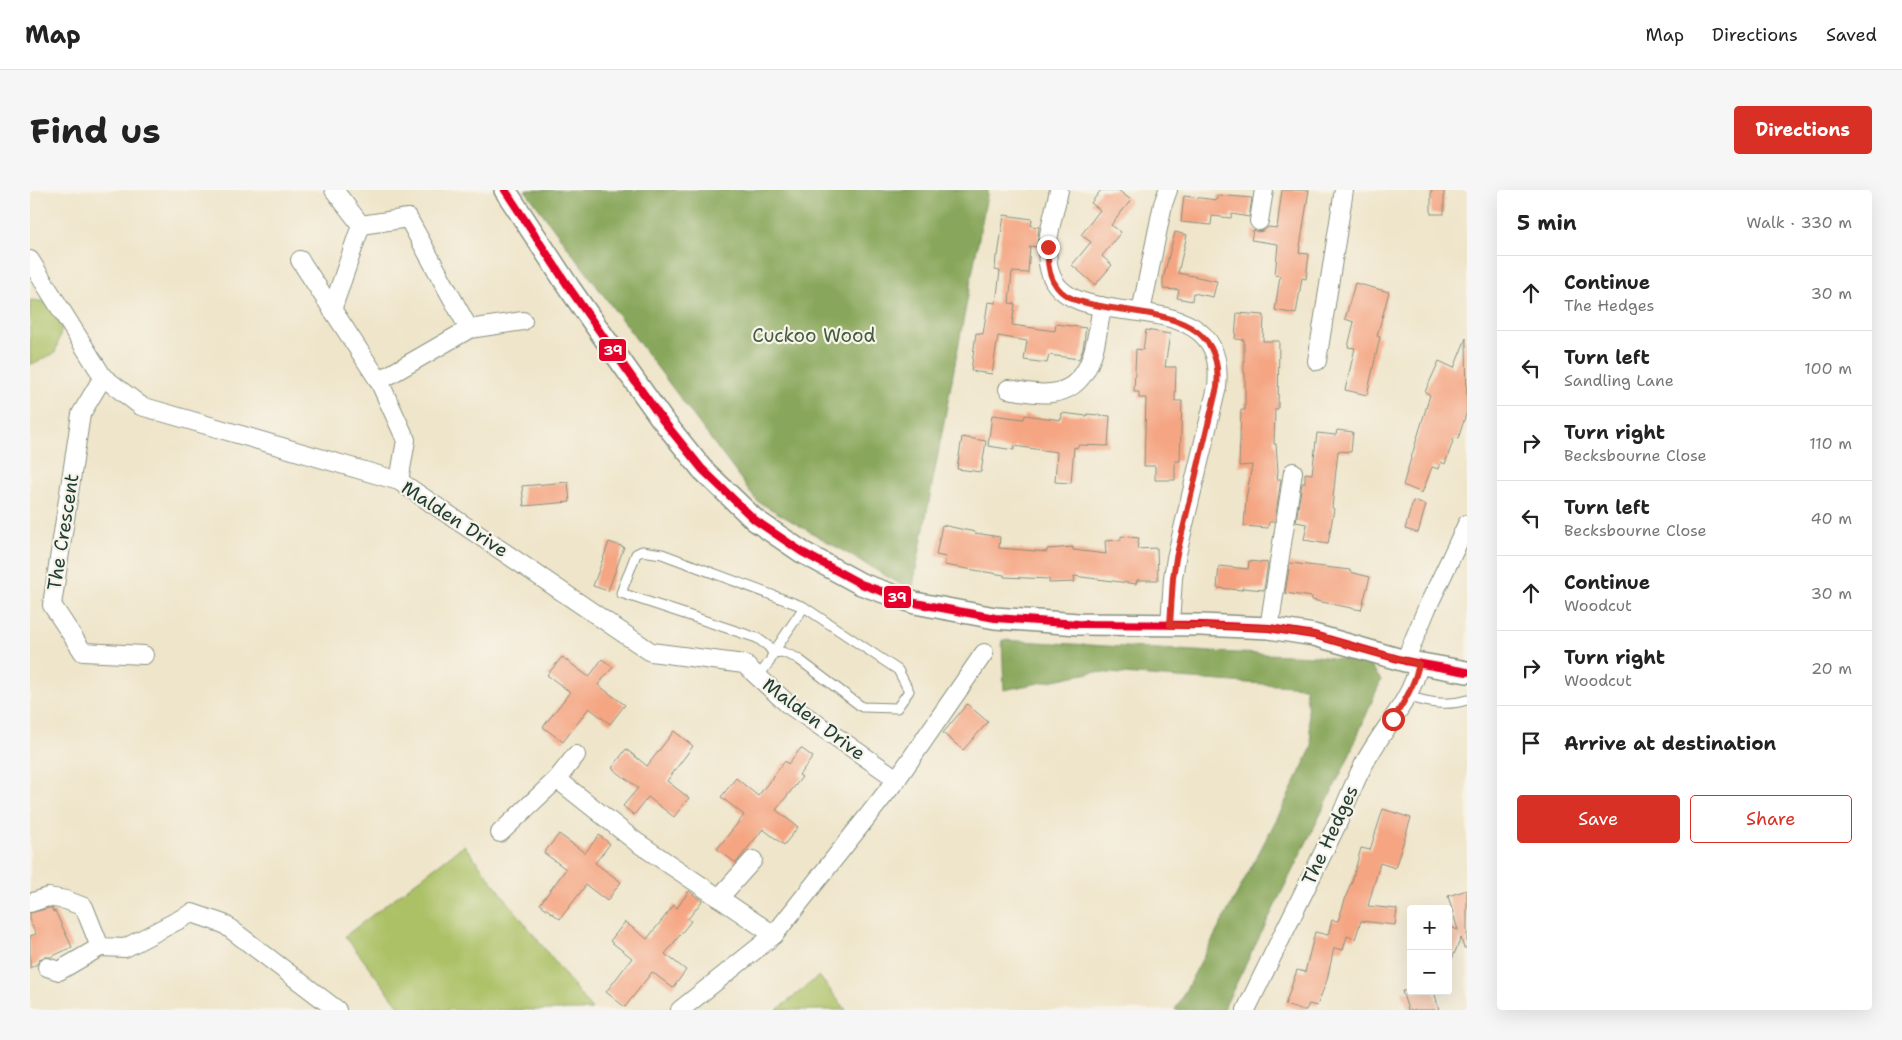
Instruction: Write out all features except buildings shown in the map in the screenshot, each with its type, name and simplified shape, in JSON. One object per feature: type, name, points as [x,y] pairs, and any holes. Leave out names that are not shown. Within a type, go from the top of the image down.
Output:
[{"type":"street","points":[[334,190],[361,225]]},
{"type":"street","points":[[505,190],[570,289],[624,366],[661,418],[702,469],[755,520],[796,548],[861,584],[915,603],[947,611],[995,618],[1036,622],[1269,628],[1314,635],[1412,662],[1467,672]]},
{"type":"street","points":[[1059,190],[1047,258],[1050,274],[1057,287],[1066,296],[1084,302],[1180,321],[1197,330],[1210,346],[1214,355],[1218,372],[1217,387],[1176,558],[1170,625]]},
{"type":"street","points":[[1141,312],[1163,204],[1168,190]]},
{"type":"street","points":[[1259,221],[1264,190]]},
{"type":"street","points":[[1317,361],[1344,190]]},
{"type":"street","points":[[361,225],[408,218],[468,329]]},
{"type":"street","points":[[332,310],[361,225]]},
{"type":"street","name":"Malden Drive","points":[[30,260],[103,377],[141,406],[399,481],[651,652],[744,664],[788,704],[897,779]]},
{"type":"street","points":[[300,260],[379,381],[406,440],[399,481]]},
{"type":"street","points":[[1008,389],[1051,394],[1077,383],[1090,362],[1102,306]]},
{"type":"street","points":[[379,381],[468,329],[523,321]]},
{"type":"street","name":"The Crescent","points":[[103,377],[81,414],[52,605],[83,652],[144,655]]},
{"type":"street","points":[[1269,628],[1293,472]]},
{"type":"street","name":"The Hedges","points":[[1246,1010],[1339,820],[1362,767],[1374,746],[1409,696],[1416,680],[1412,662],[1423,616],[1467,524]]},
{"type":"street","points":[[680,1010],[774,935],[897,779],[984,653]]},
{"type":"street","points":[[500,833],[557,779],[576,755]]},
{"type":"street","points":[[557,779],[635,841],[774,935]]},
{"type":"street","points":[[719,898],[753,860]]},
{"type":"street","points":[[30,903],[48,897],[66,900],[84,907],[100,946]]},
{"type":"street","points":[[47,967],[59,971],[100,946],[125,948],[192,913],[224,924],[337,1010]]},
{"type":"lane","points":[[642,551],[662,554],[804,607],[898,670],[908,691],[897,708],[862,707],[796,658],[782,652],[773,653],[768,646],[757,638],[620,593],[636,554],[642,551]]},
{"type":"lane","points":[[758,677],[804,607]]},
{"type":"lane","points":[[1409,696],[1423,701],[1457,703],[1467,700]]},
{"type":"green space","name":"Cuckoo Wood","points":[[525,190],[988,190],[912,591],[757,501]]},
{"type":"green space","points":[[30,300],[49,302],[62,328],[55,353],[30,365]]},
{"type":"green space","points":[[1002,640],[1316,656],[1368,663],[1381,680],[1345,765],[1223,1010],[1175,1010],[1281,811],[1312,747],[1305,687],[1094,672],[1004,690]]},
{"type":"green space","points":[[464,845],[592,1010],[402,1010],[345,936]]},
{"type":"green space","points":[[819,976],[846,1010],[777,1010]]},
{"type":"transit line","name":"39","points":[[505,190],[570,289],[624,366],[661,418],[702,469],[755,520],[802,552],[861,584],[915,603],[995,618],[1078,624],[1201,625],[1269,628],[1314,635],[1405,661],[1467,672]]},
{"type":"route","points":[[1048,247],[1047,258],[1050,274],[1057,287],[1066,296],[1102,306],[1180,321],[1197,330],[1204,337],[1214,355],[1218,372],[1217,387],[1176,558],[1170,625],[1269,628],[1314,635],[1419,664],[1416,680],[1409,696],[1393,719]]}]
